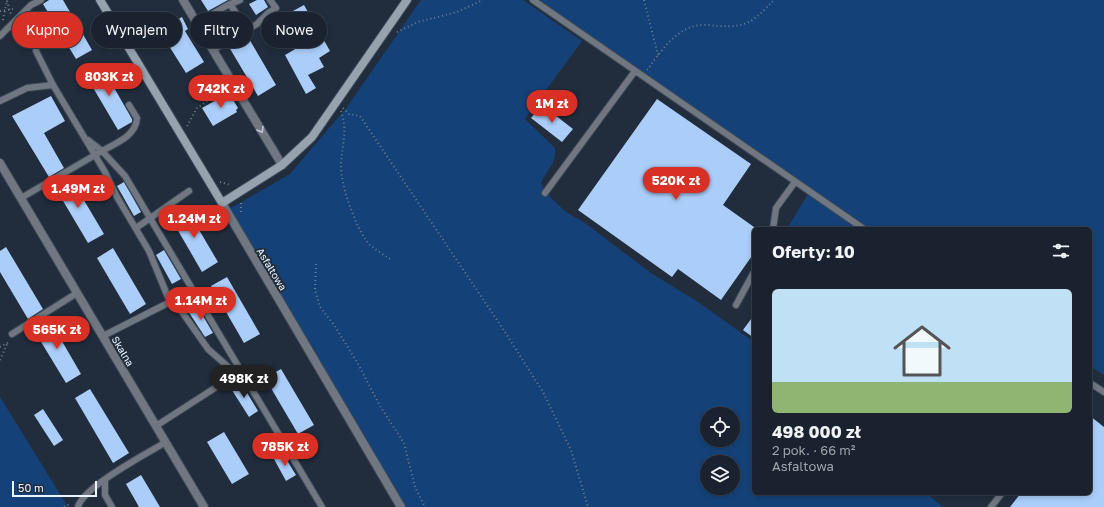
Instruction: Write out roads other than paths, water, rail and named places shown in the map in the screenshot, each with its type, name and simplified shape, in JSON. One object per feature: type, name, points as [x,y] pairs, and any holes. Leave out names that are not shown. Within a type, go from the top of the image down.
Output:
[{"type":"street","name":"Asfaltowa","points":[[100,0],[222,203],[401,507]]},
{"type":"street","points":[[183,0],[190,12]]},
{"type":"street","points":[[222,203],[282,165],[312,137],[407,0]]},
{"type":"street","points":[[213,50],[282,165]]},
{"type":"street","name":"Skalna","points":[[0,163],[204,507]]},
{"type":"lane","points":[[1,34],[32,2],[41,0]]},
{"type":"lane","points":[[216,12],[240,0]]},
{"type":"lane","points":[[213,50],[257,24],[262,18],[276,8],[270,0]]},
{"type":"lane","points":[[533,0],[861,227]]},
{"type":"lane","points":[[230,4],[235,12]]},
{"type":"lane","points":[[36,51],[53,85],[95,155],[117,197],[152,256],[170,302],[180,309],[204,344],[236,370],[252,387],[271,422],[322,507]]},
{"type":"lane","points":[[545,193],[635,71]]},
{"type":"lane","points":[[0,101],[27,88],[53,85]]},
{"type":"lane","points":[[21,198],[120,141],[135,128],[137,118],[129,105]]},
{"type":"lane","points":[[85,138],[102,151],[125,176],[195,292],[236,370]]},
{"type":"lane","points":[[773,227],[776,208],[795,182]]},
{"type":"lane","points":[[136,228],[151,219],[189,191]]},
{"type":"lane","points":[[736,305],[752,276]]},
{"type":"lane","points":[[102,336],[170,302],[195,292]]},
{"type":"lane","points":[[12,334],[77,293]]},
{"type":"lane","points":[[156,426],[221,384],[236,370]]},
{"type":"lane","points":[[1092,384],[1104,392]]},
{"type":"lane","points":[[78,507],[82,498],[105,480],[166,442]]},
{"type":"lane","points":[[105,480],[105,495],[112,507]]},
{"type":"lane","points":[[991,507],[1000,495]]}]
